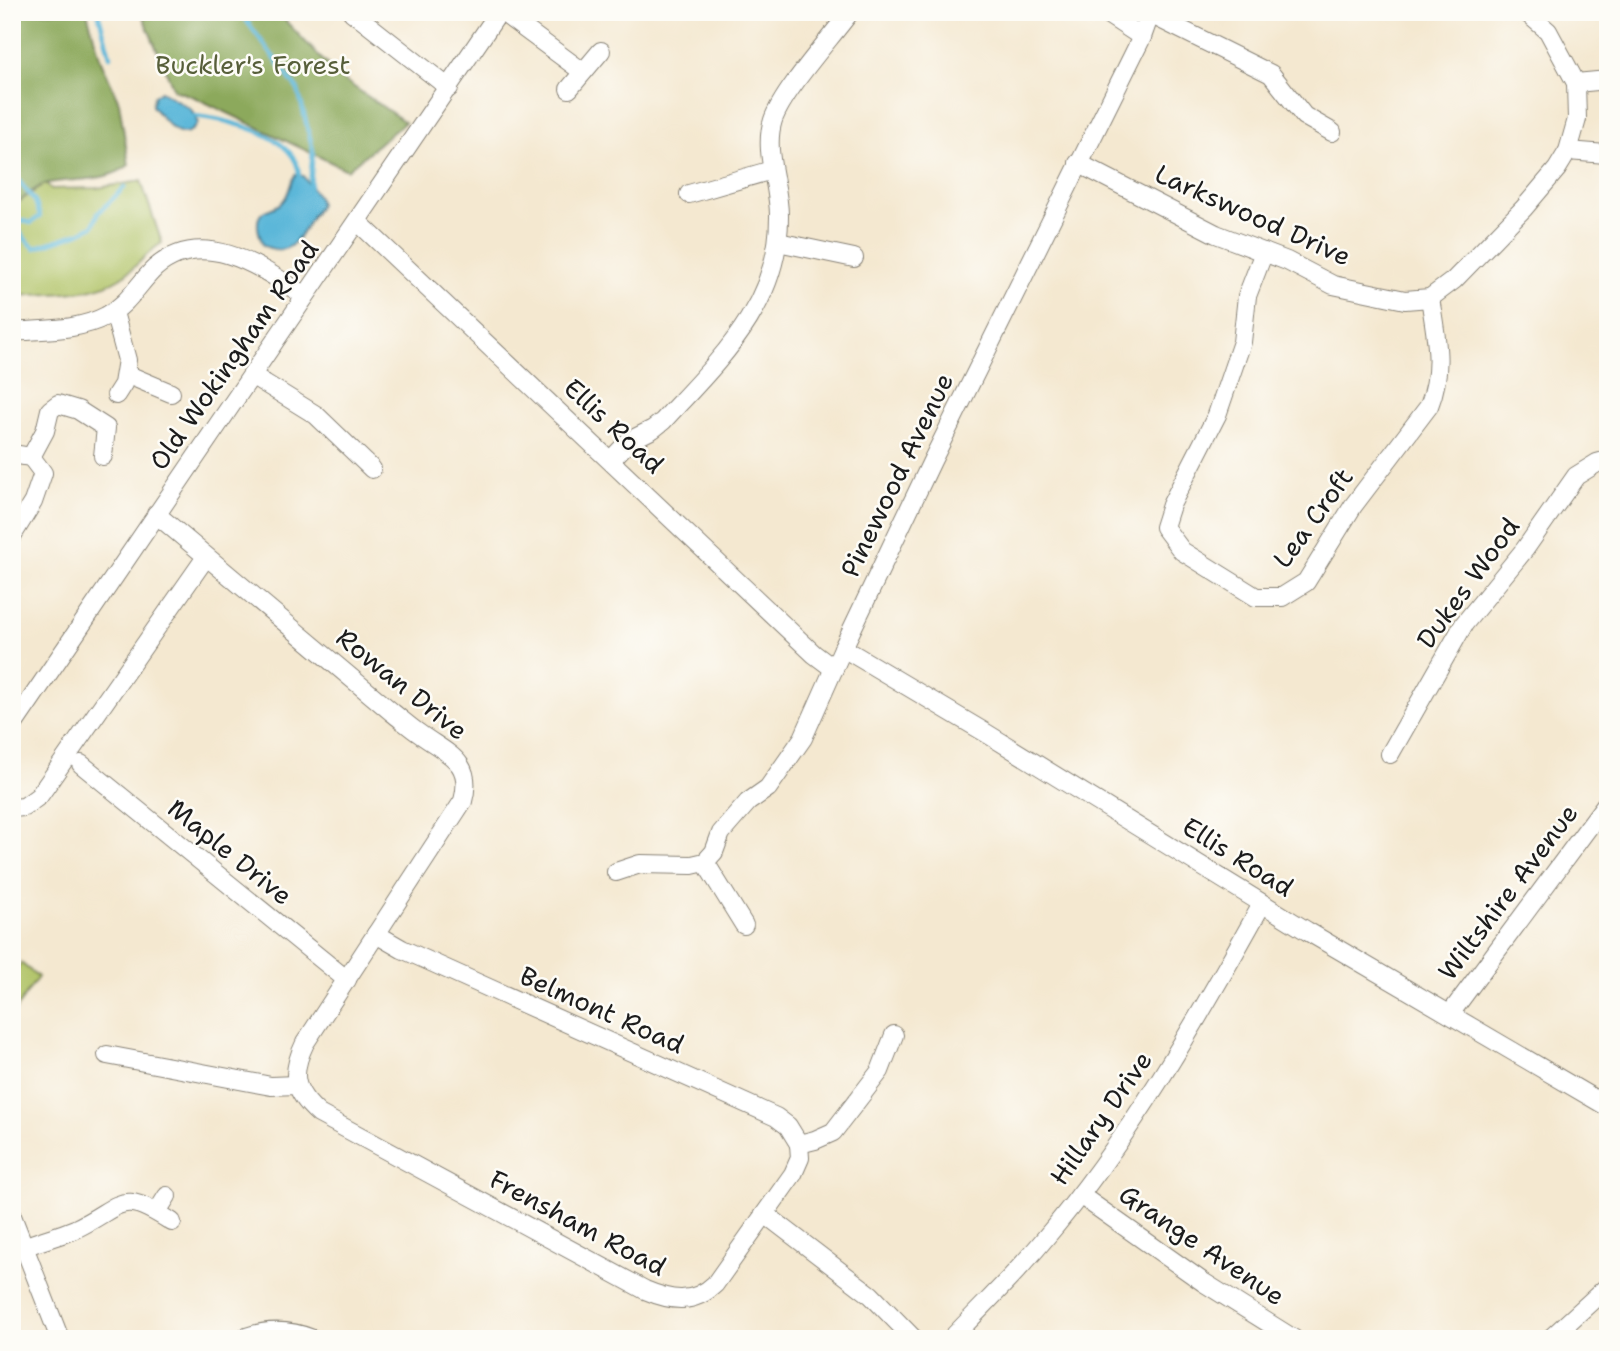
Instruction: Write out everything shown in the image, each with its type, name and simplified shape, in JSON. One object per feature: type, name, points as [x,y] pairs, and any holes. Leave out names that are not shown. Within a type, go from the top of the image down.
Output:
[{"type":"street","points":[[352,12],[449,88]]},
{"type":"street","points":[[501,12],[583,72]]},
{"type":"street","name":"Old Wokingham Road","points":[[12,727],[501,12]]},
{"type":"street","points":[[611,460],[629,441],[663,421],[732,346],[754,313],[769,280],[778,242],[779,211],[772,170],[773,121],[786,97],[850,12]]},
{"type":"street","points":[[1104,12],[1142,37]]},
{"type":"street","points":[[1430,298],[1454,280],[1524,208],[1557,169],[1568,151],[1577,119],[1576,83],[1548,31],[1526,12]]},
{"type":"street","points":[[1151,13],[1271,75],[1304,116],[1332,132]]},
{"type":"street","name":"Pinewood Avenue","points":[[705,862],[714,852],[721,833],[748,802],[768,788],[803,738],[843,648],[1078,163],[1142,37],[1151,13]]},
{"type":"street","points":[[569,89],[601,51]]},
{"type":"street","points":[[1576,83],[1608,80]]},
{"type":"street","points":[[1568,151],[1608,152]]},
{"type":"street","name":"Larkswood Drive","points":[[1078,163],[1216,234],[1264,252],[1334,285],[1405,300],[1430,298]]},
{"type":"street","points":[[690,194],[772,170]]},
{"type":"street","name":"Ellis Road","points":[[358,222],[814,654],[834,668]]},
{"type":"street","points":[[778,242],[854,258]]},
{"type":"street","points":[[12,332],[87,325],[125,304],[144,280],[167,260],[186,252],[202,250],[231,254],[305,296]]},
{"type":"street","name":"Lea Croft","points":[[1264,252],[1247,296],[1242,342],[1217,415],[1171,505],[1164,527],[1182,551],[1256,597],[1282,597],[1306,582],[1353,506],[1429,406],[1436,389],[1439,356],[1430,298]]},
{"type":"street","points":[[114,312],[127,360],[126,374],[116,395]]},
{"type":"street","points":[[126,374],[171,393]]},
{"type":"street","points":[[253,376],[316,415],[372,469]]},
{"type":"street","points":[[31,457],[45,430],[50,410],[58,404],[78,410],[106,428],[103,456]]},
{"type":"street","points":[[12,454],[31,457],[43,473],[33,502],[12,536]]},
{"type":"street","name":"Dukes Wood","points":[[1390,754],[1464,624],[1525,549],[1576,476],[1597,463],[1608,460]]},
{"type":"street","name":"Rowan Drive","points":[[156,514],[393,713],[451,754],[466,777],[463,801],[346,979],[298,1058],[296,1085]]},
{"type":"street","points":[[12,808],[24,807],[39,796],[206,557]]},
{"type":"street","name":"Ellis Road","points":[[843,648],[1262,904],[1608,1107]]},
{"type":"street","name":"Maple Drive","points":[[81,764],[346,979]]},
{"type":"street","name":"Wiltshire Avenue","points":[[1450,1014],[1608,801]]},
{"type":"street","points":[[616,872],[640,864],[692,865],[705,862],[744,925]]},
{"type":"street","name":"Hillary Drive","points":[[951,1339],[1042,1242],[1080,1195],[1159,1083],[1262,904]]},
{"type":"street","name":"Belmont Road","points":[[376,934],[402,949],[776,1117],[788,1126],[799,1144]]},
{"type":"street","points":[[799,1144],[833,1132],[880,1071],[894,1035]]},
{"type":"street","points":[[107,1055],[271,1087],[296,1085]]},
{"type":"street","name":"Frensham Road","points":[[296,1085],[306,1102],[319,1114],[645,1290],[671,1300],[686,1300],[706,1292],[715,1284],[793,1174],[800,1158],[799,1144]]},
{"type":"street","name":"Grange Avenue","points":[[1080,1195],[1203,1282],[1294,1339]]},
{"type":"street","points":[[24,1247],[76,1228],[121,1203],[137,1203],[164,1217],[167,1196]]},
{"type":"street","points":[[765,1214],[871,1295],[914,1339]]},
{"type":"street","points":[[13,1219],[60,1339]]},
{"type":"street","points":[[1550,1339],[1608,1286]]},
{"type":"street","points":[[241,1339],[262,1332],[279,1331],[299,1333],[313,1339]]},
{"type":"green space","name":"Buckler's Forest","points":[[12,12],[87,12],[101,61],[119,102],[129,165],[111,175],[44,184],[12,207]]},
{"type":"green space","name":"Buckler's Forest","points":[[141,12],[277,12],[338,76],[405,122],[347,170],[174,90]]},
{"type":"green space","points":[[141,181],[162,243],[126,274],[109,284],[71,293],[19,296],[12,281],[12,207],[46,183],[51,189],[97,188]]},
{"type":"green space","points":[[21,963],[38,977],[12,1015],[12,975]]},
{"type":"water","points":[[161,91],[191,109],[198,123],[192,130],[186,133],[174,129],[152,106],[154,96]]},
{"type":"water","points":[[295,175],[303,176],[318,197],[320,205],[291,246],[274,249],[263,245],[258,219],[263,212],[283,201]]},
{"type":"waterway","points":[[98,12],[110,56]]},
{"type":"waterway","points":[[240,12],[298,90],[313,150],[310,186]]},
{"type":"waterway","points":[[195,116],[242,126],[274,140],[287,149],[296,162],[299,176]]},
{"type":"waterway","points":[[12,173],[35,201],[40,216],[31,223],[12,218]]},
{"type":"waterway","points":[[12,221],[35,248],[93,226],[98,213],[125,187]]}]
